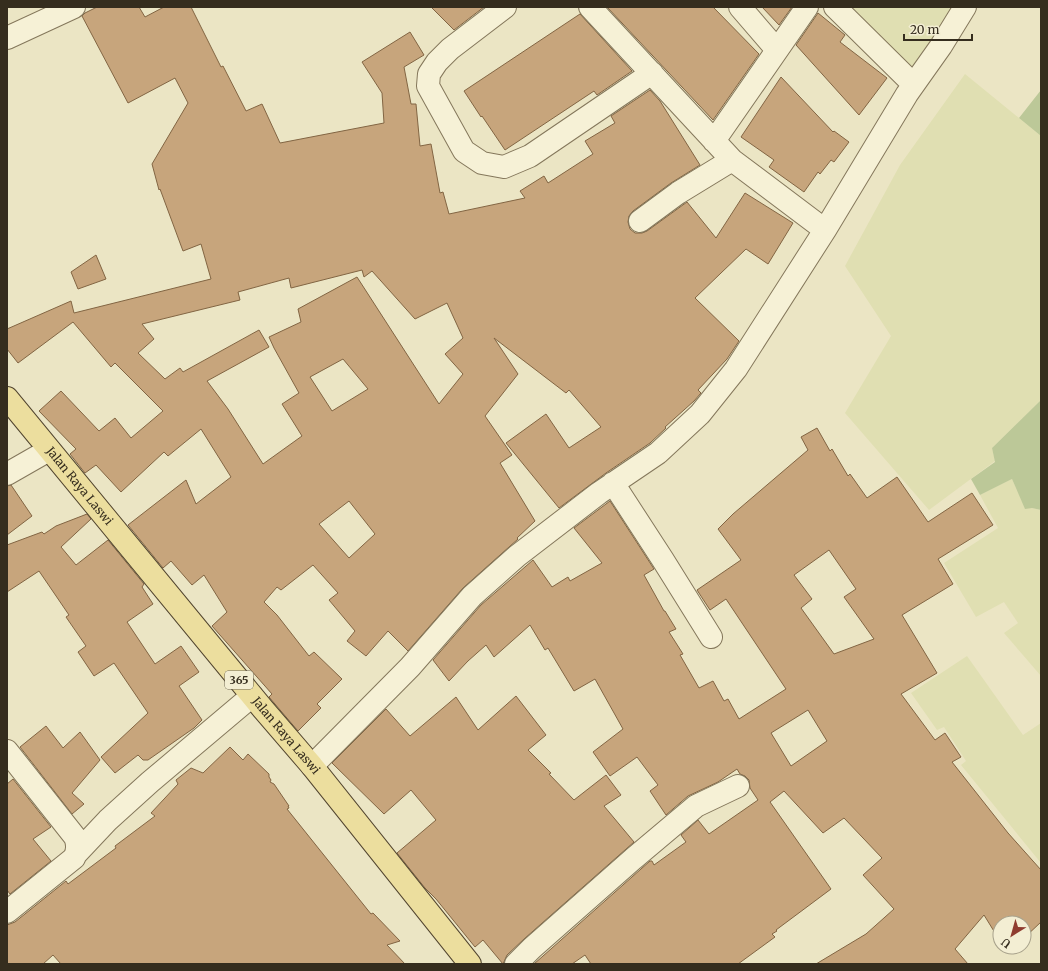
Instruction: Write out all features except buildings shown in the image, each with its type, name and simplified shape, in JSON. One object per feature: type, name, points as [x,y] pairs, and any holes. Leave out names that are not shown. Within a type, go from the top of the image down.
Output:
[{"type":"main road","name":"Jalan Raya Laswi","points":[[7,398],[252,696],[312,766],[470,964]]},
{"type":"street","points":[[7,38],[74,7]]},
{"type":"street","points":[[505,7],[450,49],[437,62],[429,74],[428,86],[464,151],[482,163],[504,167],[530,156],[652,73]]},
{"type":"street","points":[[590,7],[732,160],[825,230]]},
{"type":"street","points":[[740,7],[777,50]]},
{"type":"street","points":[[714,141],[806,7]]},
{"type":"street","points":[[835,7],[914,84]]},
{"type":"street","points":[[312,766],[410,666],[472,596],[517,556],[599,493],[658,452],[700,414],[736,369],[825,230],[903,100],[941,46],[965,7]]},
{"type":"street","points":[[640,221],[678,193],[732,160]]},
{"type":"street","points":[[7,474],[49,450]]},
{"type":"street","points":[[613,483],[711,637]]},
{"type":"street","points":[[7,912],[74,858],[108,820],[150,782],[252,696]]},
{"type":"street","points":[[7,751],[75,836],[77,841],[76,854]]},
{"type":"street","points":[[516,964],[532,948],[633,859],[696,806],[738,786]]},
{"type":"green space","points":[[837,7],[959,7],[911,78]]},
{"type":"green space","points":[[965,74],[1041,136],[1041,400],[992,448],[995,461],[929,510],[845,413],[891,336],[845,266],[900,165]]},
{"type":"green space","points":[[1041,90],[1041,136],[1019,118]]},
{"type":"green space","points":[[1041,400],[1041,510],[1032,508],[1025,509],[1012,479],[980,495],[971,479],[995,462],[992,448]]},
{"type":"green space","points":[[1012,479],[1025,508],[1041,510],[1041,676],[1004,633],[1018,623],[1004,602],[976,617],[944,563],[998,528],[980,495]]},
{"type":"green space","points":[[967,656],[1023,735],[1041,723],[1041,863],[961,765],[966,761],[944,727],[937,730],[911,693]]}]
